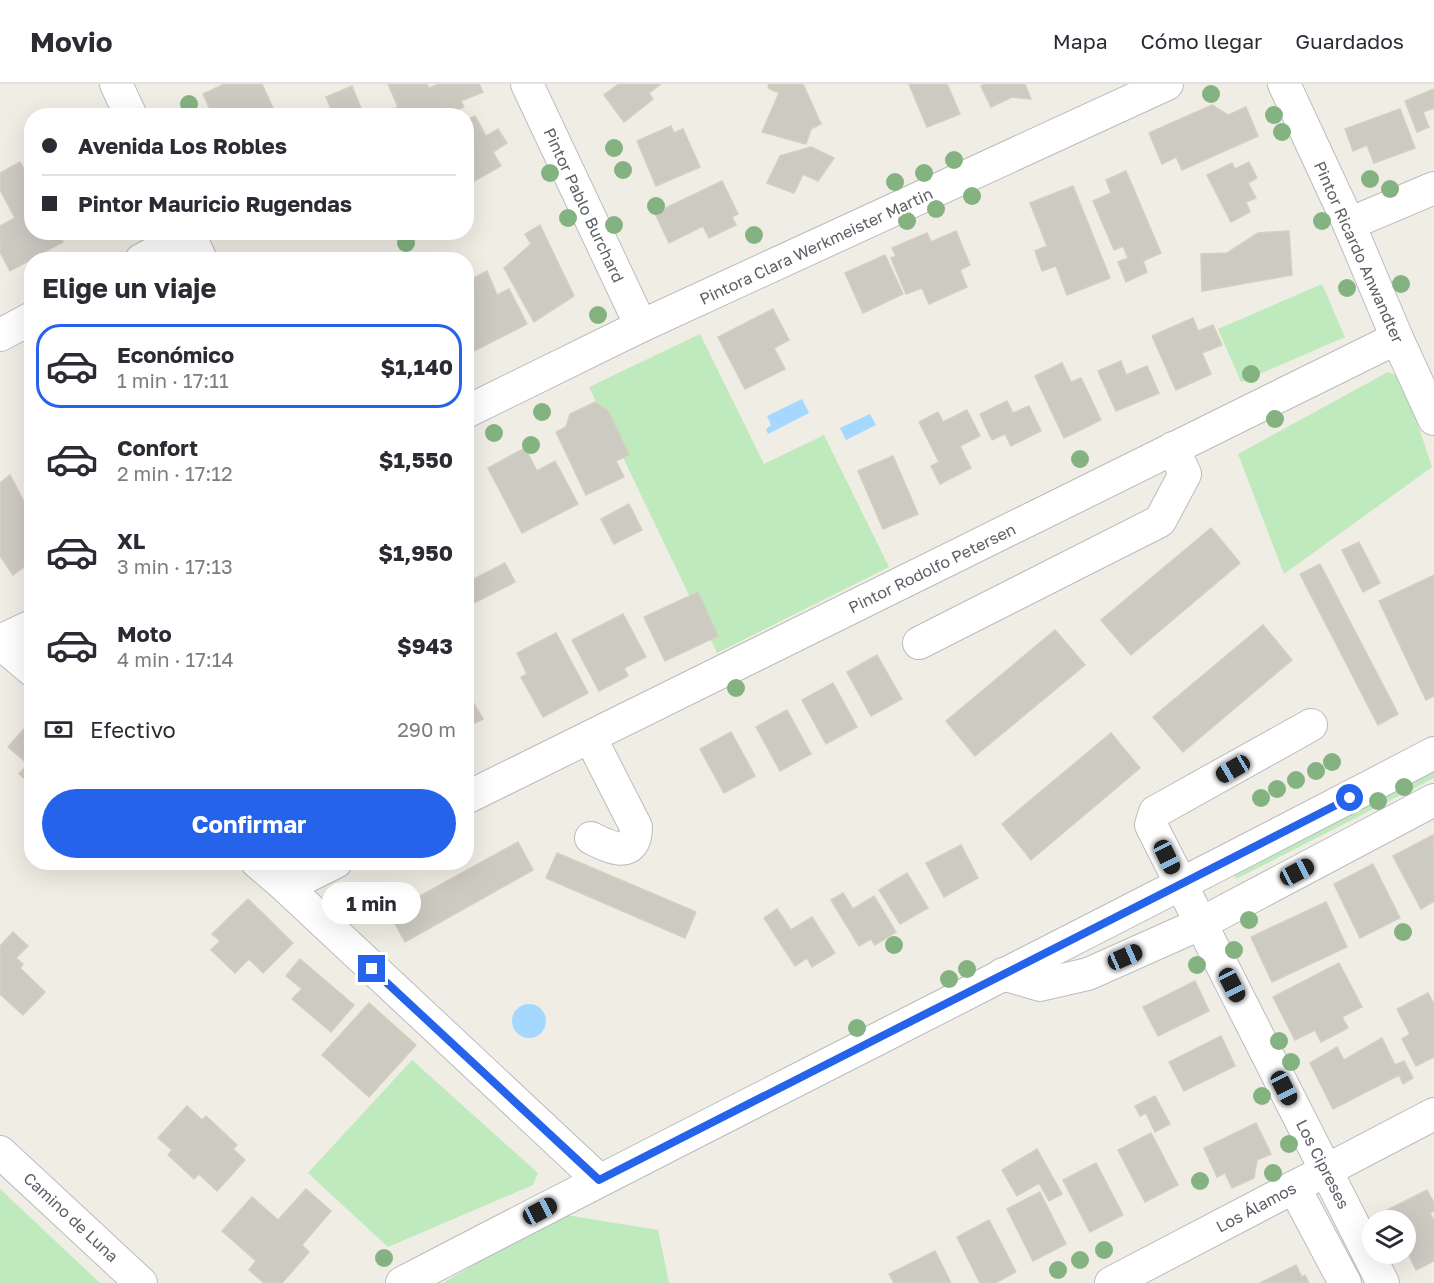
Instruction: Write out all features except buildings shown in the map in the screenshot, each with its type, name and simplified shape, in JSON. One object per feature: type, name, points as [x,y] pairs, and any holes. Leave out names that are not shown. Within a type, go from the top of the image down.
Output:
[{"type":"street","points":[[116,84],[127,108]]},
{"type":"street","name":"Pintor Pablo Burchard","points":[[527,84],[641,326]]},
{"type":"street","name":"Pintora Clara Werkmeister Martin","points":[[474,408],[641,326],[1167,84]]},
{"type":"street","name":"Pintor Ricardo Anwandter","points":[[1284,84],[1349,224],[1434,419]]},
{"type":"street","points":[[1349,224],[1434,188]]},
{"type":"street","points":[[164,252],[192,242]]},
{"type":"street","points":[[0,335],[24,322]]},
{"type":"street","name":"Pintor Rodolfo Petersen","points":[[474,794],[1397,338]]},
{"type":"street","points":[[919,643],[1160,521],[1185,474],[1173,448]]},
{"type":"street","points":[[24,630],[0,642],[24,663]]},
{"type":"street","name":"Los Cipreses","points":[[1311,725],[1155,812],[1150,825],[1383,1283]]},
{"type":"street","points":[[590,737],[636,827],[635,839],[631,844],[619,850],[612,849],[591,838]]},
{"type":"street","points":[[402,1283],[1003,974],[1181,886],[1434,753]]},
{"type":"street","points":[[1003,974],[1040,985],[1088,974],[1200,924],[1434,800]]},
{"type":"street","points":[[266,870],[599,1180]]},
{"type":"street","points":[[286,887],[320,870]]},
{"type":"street","name":"Los Álamos","points":[[1111,1283],[1434,1114]]},
{"type":"street","name":"Camino de Luna","points":[[0,1152],[141,1283]]},
{"type":"street","points":[[1294,1187],[1345,1283]]},
{"type":"green space","points":[[1322,284],[1345,337],[1241,382],[1218,329]]},
{"type":"green space","points":[[700,334],[764,464],[824,435],[889,567],[717,653],[589,387]]},
{"type":"green space","points":[[1388,372],[1402,377],[1432,467],[1284,574],[1238,454]]},
{"type":"green space","points":[[1434,765],[1434,778],[1236,879],[1231,868]]},
{"type":"green space","points":[[412,1060],[538,1173],[533,1185],[388,1247],[308,1173]]},
{"type":"green space","points":[[0,1189],[100,1283],[0,1283]]},
{"type":"green space","points":[[560,1214],[658,1230],[669,1283],[443,1283]]},
{"type":"water","points":[[802,399],[809,413],[768,434],[766,429],[771,425],[767,416]]},
{"type":"water","points":[[870,414],[876,425],[846,440],[840,428]]},
{"type":"water","points":[[529,1004],[541,1009],[546,1021],[541,1033],[529,1038],[517,1033],[512,1021],[517,1009]]},
{"type":"route","points":[[372,969],[599,1180],[1089,930],[1181,886],[1350,798]]}]
